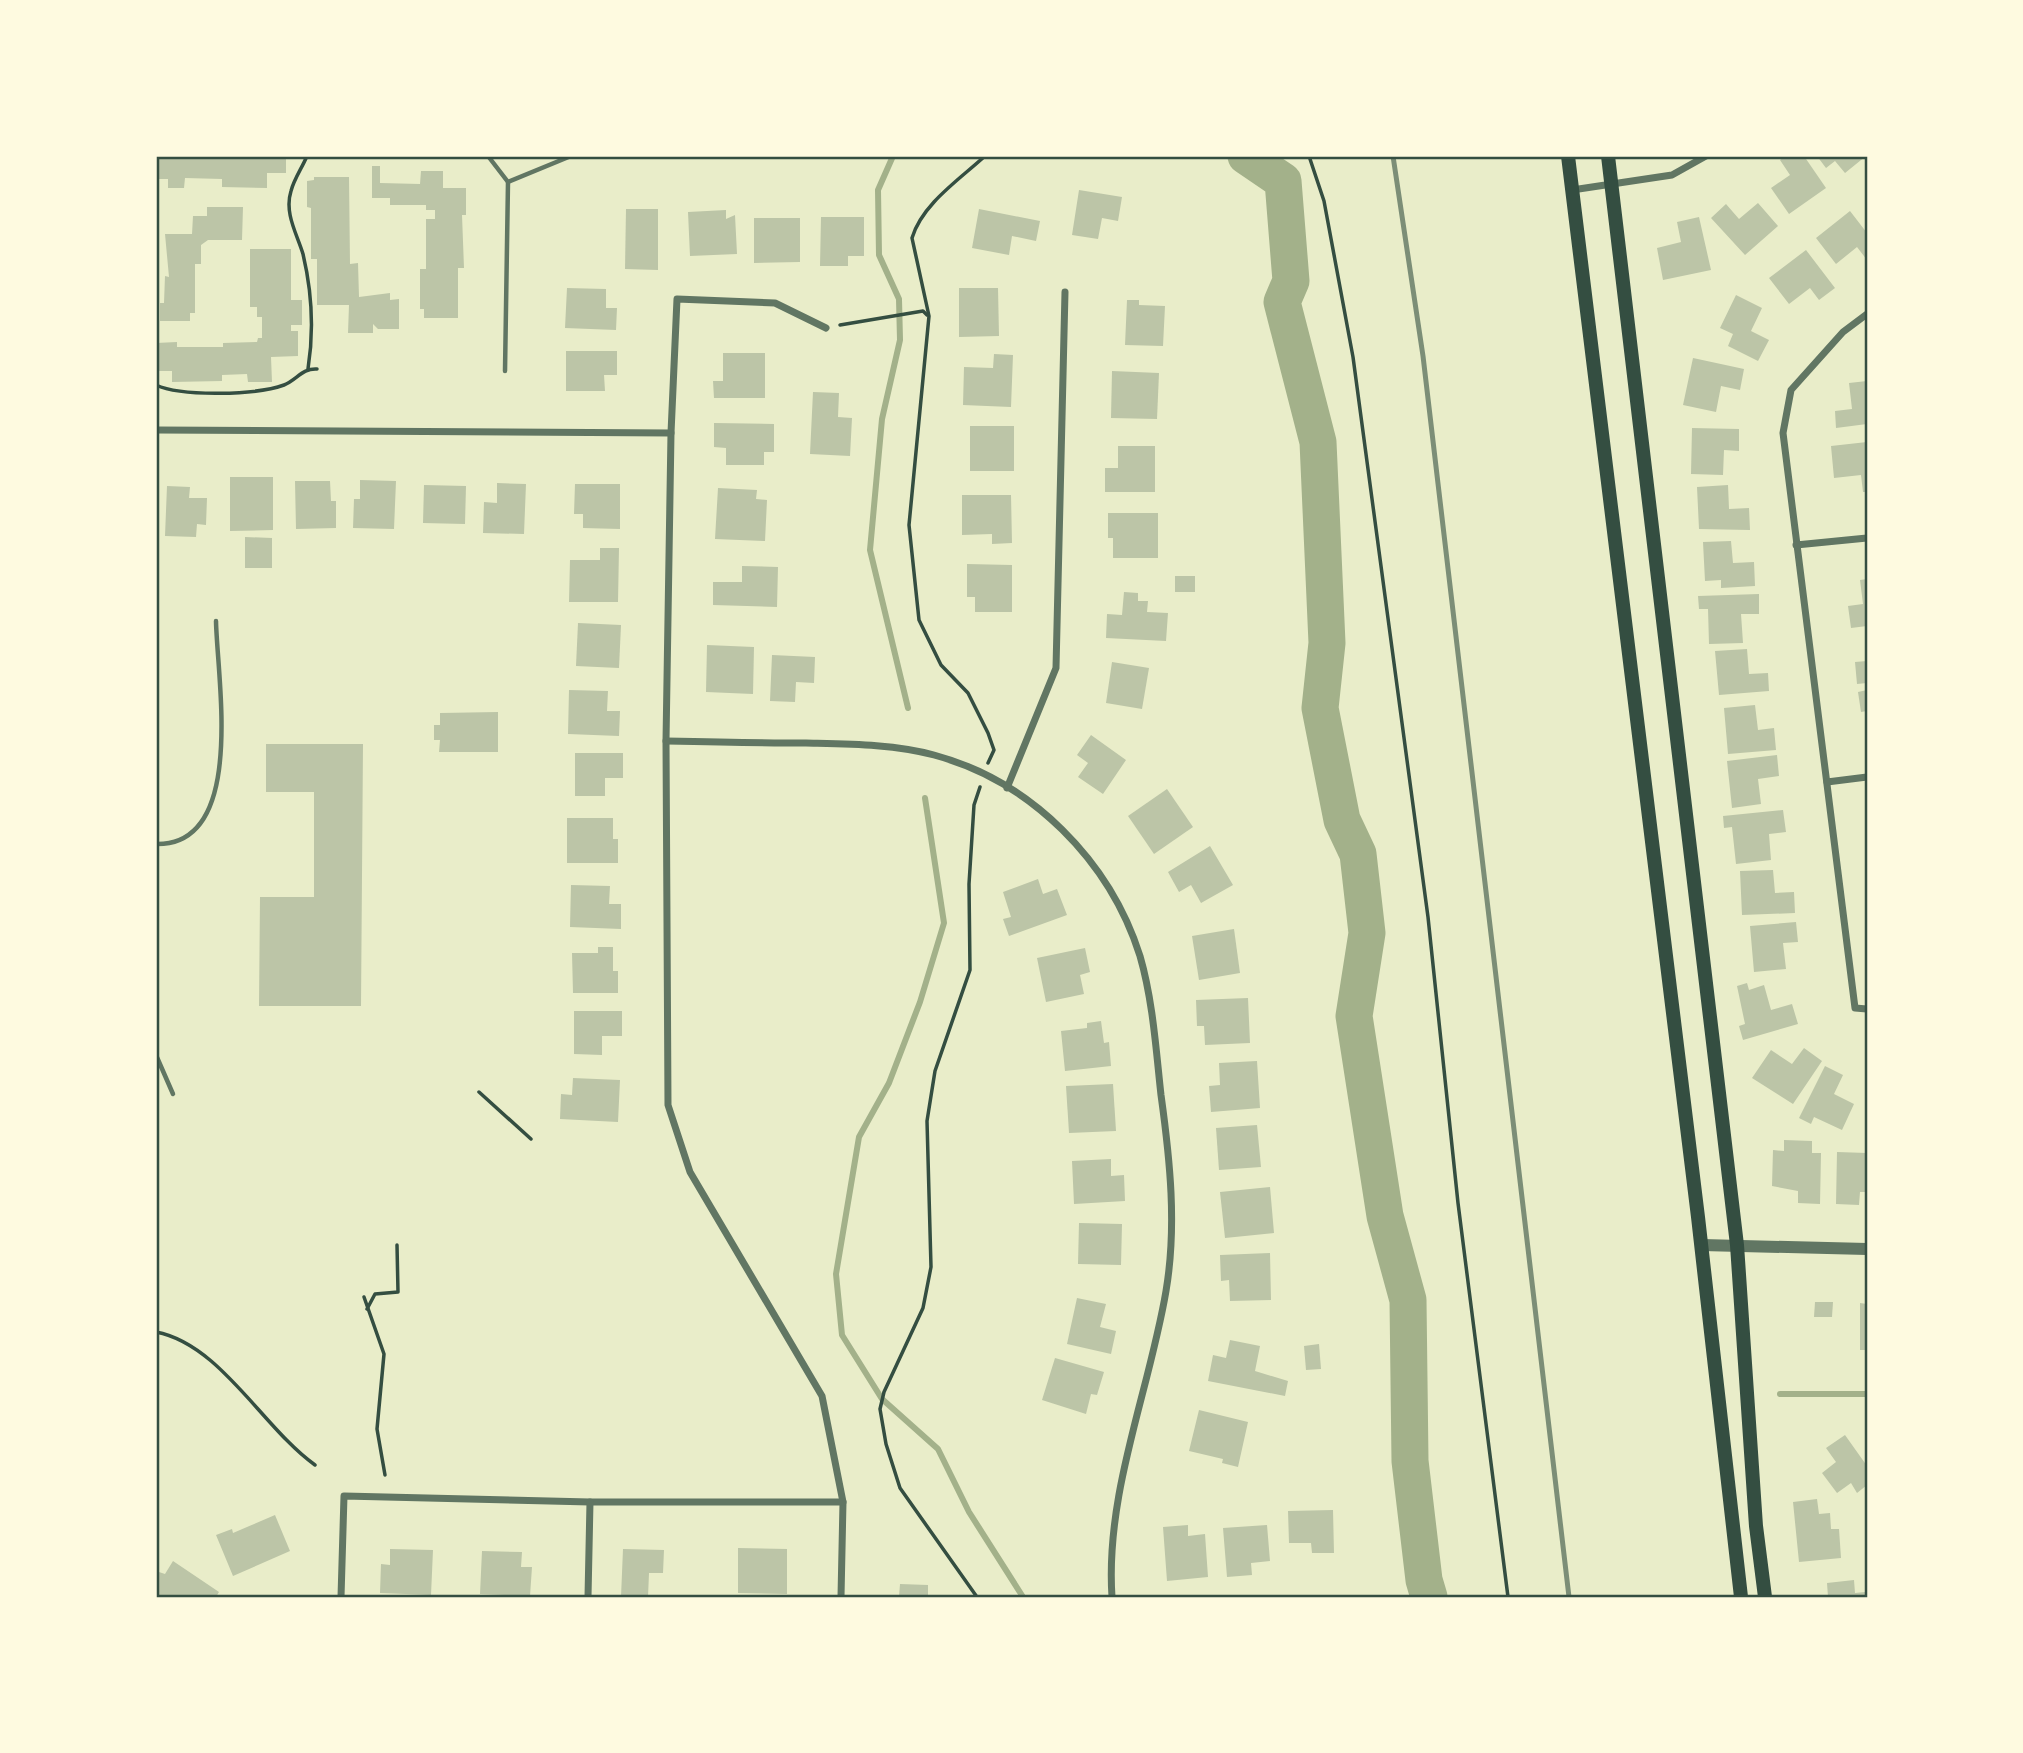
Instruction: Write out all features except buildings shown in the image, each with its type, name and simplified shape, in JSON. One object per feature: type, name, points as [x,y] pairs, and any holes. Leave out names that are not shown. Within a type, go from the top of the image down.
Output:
[{"type":"main road","points":[[1568,156],[1702,1245],[1741,1597]]},
{"type":"main road","points":[[1608,156],[1737,1245],[1756,1525],[1765,1597]]},
{"type":"street","points":[[1572,190],[1672,175],[1706,156]]},
{"type":"street","points":[[1007,788],[1056,668],[1065,292]]},
{"type":"street","points":[[826,327],[775,303],[677,299],[671,433],[666,741],[668,1105],[690,1172],[822,1396],[843,1502],[841,1597]]},
{"type":"street","points":[[1867,314],[1843,332],[1791,390],[1783,433],[1855,1008],[1867,1009]]},
{"type":"street","points":[[156,430],[671,433]]},
{"type":"street","points":[[1796,545],[1867,538]]},
{"type":"street","points":[[666,741],[890,747],[934,754],[985,773],[1055,820],[1093,863],[1117,904],[1139,956],[1150,1005],[1171,1167],[1171,1228],[1167,1287],[1154,1353],[1122,1476],[1112,1597]]},
{"type":"street","points":[[1827,782],[1867,777]]},
{"type":"street","points":[[1702,1245],[1867,1249]]},
{"type":"street","points":[[341,1597],[344,1496],[590,1502],[843,1502]]},
{"type":"street","points":[[588,1597],[590,1502]]},
{"type":"lane","points":[[488,156],[508,182],[505,371]]},
{"type":"lane","points":[[508,182],[571,156]]},
{"type":"lane","points":[[156,844],[171,844],[194,833],[206,818],[219,784],[216,621]]},
{"type":"lane","points":[[156,1055],[173,1094]]},
{"type":"path","points":[[307,156],[290,192],[291,223],[302,254],[310,301],[313,334],[308,369]]},
{"type":"path","points":[[1309,156],[1324,201],[1355,371],[1428,917],[1458,1203],[1508,1597]]},
{"type":"path","points":[[826,327],[923,311],[929,316]]},
{"type":"path","points":[[156,385],[164,389],[193,391],[262,391],[287,384],[308,369],[317,369]]},
{"type":"path","points":[[479,1092],[531,1139]]},
{"type":"path","points":[[367,1309],[375,1294],[398,1292],[397,1245]]},
{"type":"path","points":[[364,1297],[384,1354],[377,1429],[385,1475]]},
{"type":"path","points":[[156,1332],[185,1343],[224,1374],[278,1434],[315,1465]]},
{"type":"path","points":[[884,1392],[880,1409],[886,1444],[900,1488],[977,1597]]},
{"type":"waterway","points":[[893,156],[878,190],[879,255],[899,299],[900,340],[882,419],[870,550],[908,708]]},
{"type":"waterway","points":[[1246,156],[1283,181],[1291,281],[1282,302],[1318,442],[1327,643],[1320,708],[1342,820],[1358,854],[1367,933],[1354,1016],[1385,1216],[1408,1300],[1410,1461],[1424,1580],[1429,1597]]},
{"type":"waterway","points":[[925,798],[944,923],[920,1002],[889,1083],[859,1137],[836,1274],[842,1335],[882,1399],[938,1449],[969,1512],[1023,1597]]},
{"type":"waterway","points":[[1780,1394],[1867,1394]]},
{"type":"railway","points":[[1393,156],[1423,356],[1569,1597]]}]
